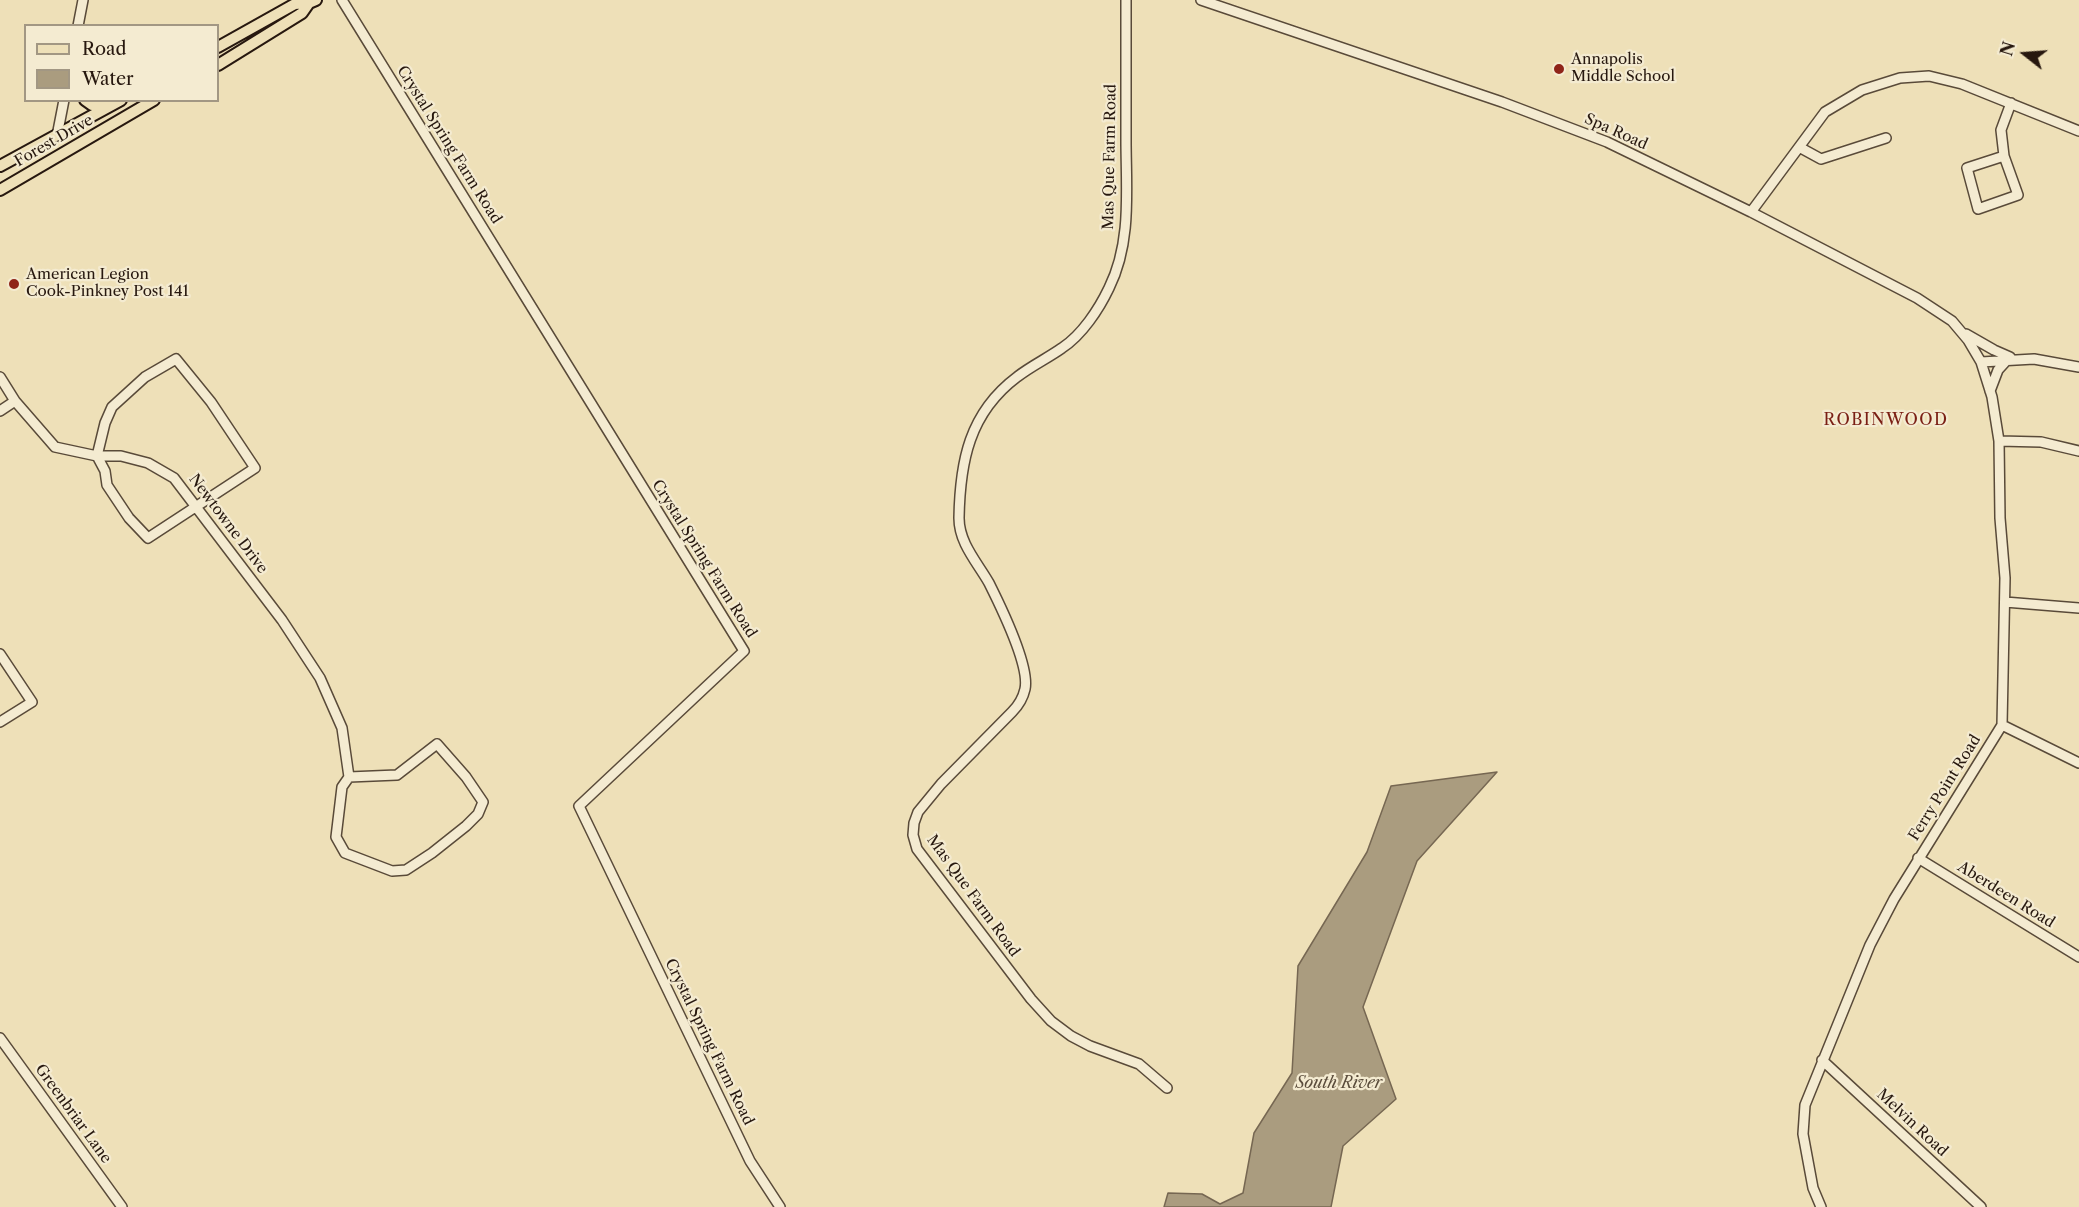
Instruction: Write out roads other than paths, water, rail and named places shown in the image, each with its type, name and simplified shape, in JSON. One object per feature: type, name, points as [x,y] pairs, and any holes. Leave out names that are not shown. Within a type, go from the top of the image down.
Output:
[{"type":"main road","points":[[219,46],[295,4],[312,2]]},
{"type":"main road","points":[[219,64],[302,13],[312,2]]},
{"type":"main road","points":[[88,102],[92,105],[117,102]]},
{"type":"main road","name":"Forest Drive","points":[[0,166],[117,102]]},
{"type":"main road","name":"Forest Drive","points":[[0,190],[151,102]]},
{"type":"main road","points":[[52,160],[57,135]]},
{"type":"street","points":[[78,24],[83,0]]},
{"type":"street","name":"Crystal Spring Farm Road","points":[[342,0],[744,651],[579,806],[750,1161],[780,1207]]},
{"type":"street","name":"Mas Que Farm Road","points":[[1126,0],[1125,231],[1110,287],[1096,310],[1064,347],[1016,378],[983,412],[969,438],[965,463],[960,530],[971,555],[997,600],[1016,644],[1026,671],[1025,689],[1012,712],[924,804],[914,823],[912,835],[921,854],[978,931],[1030,999],[1051,1021],[1071,1036],[1090,1046],[1139,1064],[1167,1088]]},
{"type":"street","name":"Spa Road","points":[[1201,0],[1502,102],[1607,142],[1751,212],[1917,298],[1952,321],[1981,362]]},
{"type":"street","points":[[1751,212],[1825,112],[1862,90],[1900,78],[1929,76],[1962,84],[2079,131]]},
{"type":"street","points":[[57,135],[64,102]]},
{"type":"street","points":[[2004,156],[1967,168],[1978,209],[2018,195],[2004,156],[2001,130],[2011,103]]},
{"type":"street","points":[[1799,147],[1821,159],[1886,138]]},
{"type":"street","points":[[1959,330],[2011,359]]},
{"type":"street","points":[[176,359],[211,402],[255,468],[148,538],[129,518],[108,485],[105,471],[97,456],[105,423],[112,407],[145,377],[176,359]]},
{"type":"street","points":[[1990,391],[1998,370],[2011,359]]},
{"type":"street","points":[[2079,367],[2034,359],[1981,362],[1990,391],[1999,441],[2005,602],[2002,725],[2079,763]]},
{"type":"street","name":"Newtowne Drive","points":[[0,377],[15,401],[54,447],[97,456],[121,456],[148,462],[174,478],[282,620],[320,678],[342,728],[349,777],[342,787],[336,837],[345,853],[392,871],[406,870],[432,853],[478,814],[483,802],[466,777],[437,744],[397,776],[349,777]]},
{"type":"street","points":[[0,411],[15,401]]},
{"type":"street","points":[[1999,441],[2041,442],[2079,452]]},
{"type":"street","points":[[2005,602],[2079,608]]},
{"type":"street","points":[[0,654],[32,702],[0,722]]},
{"type":"street","name":"Ferry Point Road","points":[[1821,1207],[1813,1188],[1803,1134],[1805,1105],[1869,945],[1893,898],[2002,725]]},
{"type":"street","name":"Aberdeen Road","points":[[1918,858],[2079,957]]},
{"type":"street","name":"Greenbriar Lane","points":[[0,1038],[122,1207]]},
{"type":"street","name":"Melvin Road","points":[[1822,1060],[1981,1207]]},
{"type":"water","name":"South River","points":[[1497,772],[1417,861],[1363,1007],[1396,1099],[1343,1146],[1331,1207],[1164,1207],[1168,1193],[1202,1194],[1220,1204],[1243,1193],[1254,1133],[1292,1073],[1298,966],[1367,852],[1391,786]]},
{"type":"place","name":"Annapolis Middle School","points":[[1559,69]]},
{"type":"place","name":"American Legion Cook-Pinkney Post 141","points":[[14,284]]},
{"type":"district","name":"ROBINWOOD","points":[[1886,420]]}]
